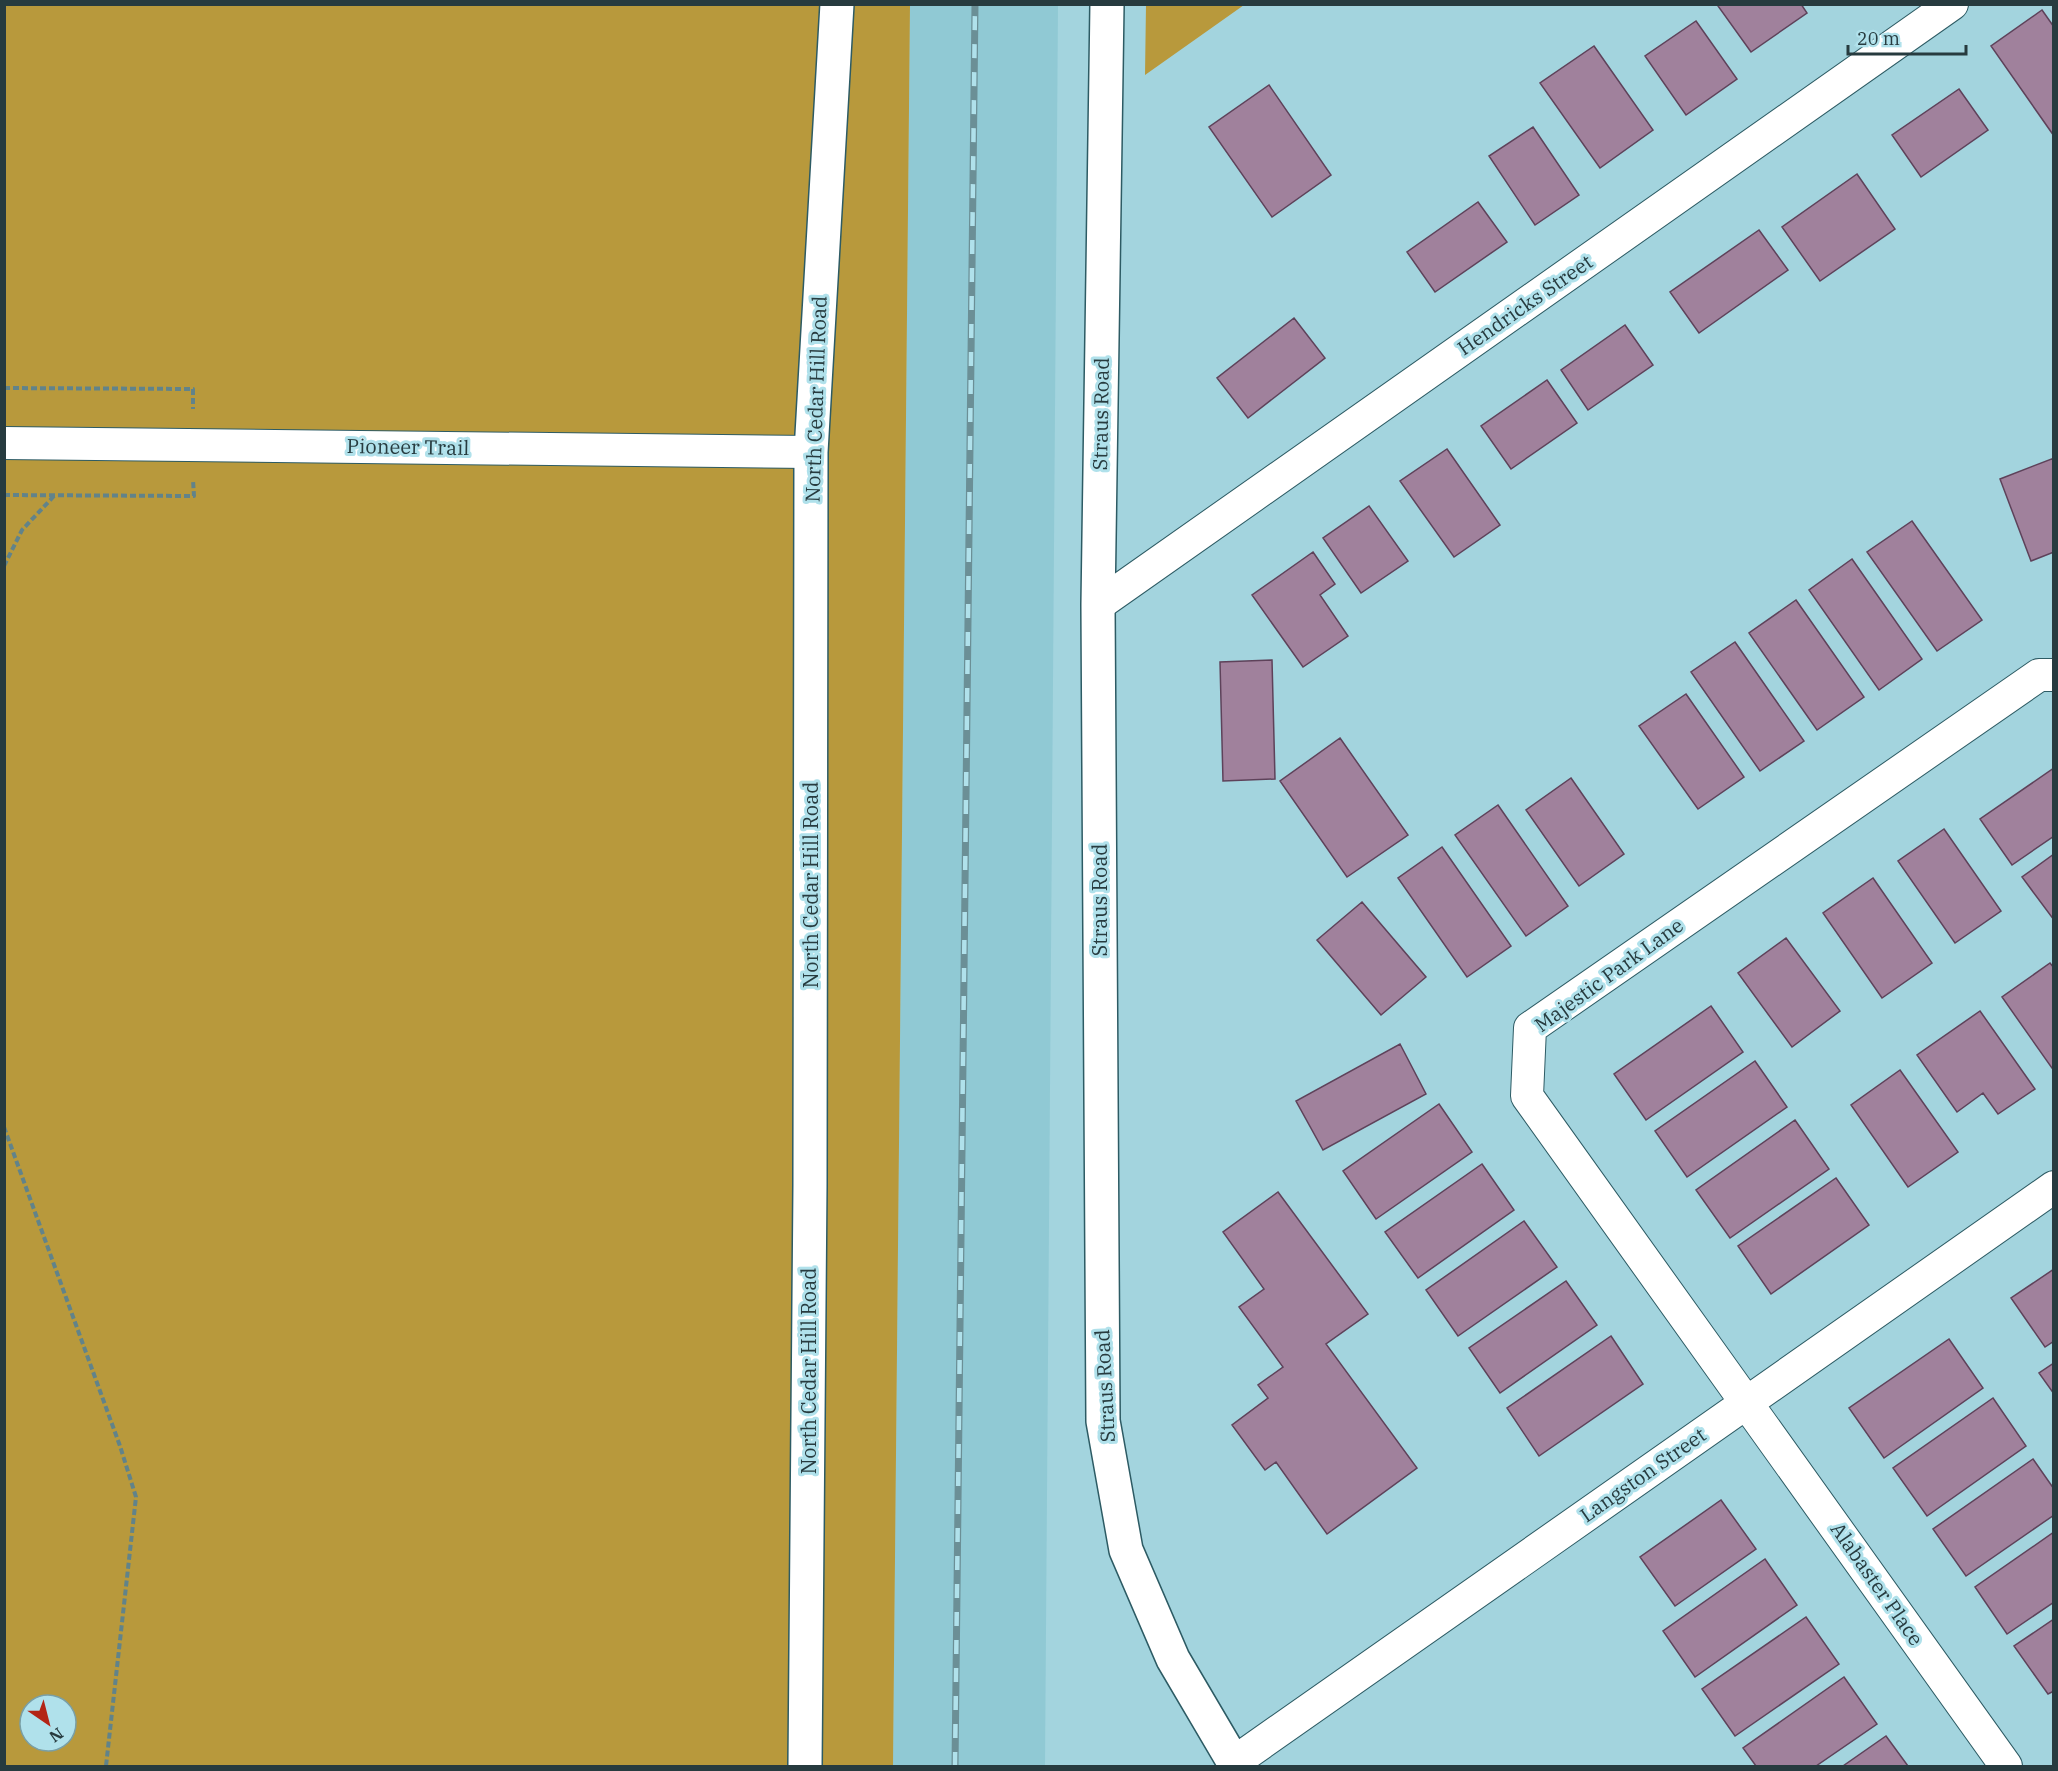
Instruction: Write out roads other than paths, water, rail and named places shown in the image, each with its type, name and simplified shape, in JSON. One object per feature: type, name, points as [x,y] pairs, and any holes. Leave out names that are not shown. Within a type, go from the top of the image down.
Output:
[{"type":"street","name":"North Cedar Hill Road","points":[[805,1767],[810,1197],[811,452],[837,4]]},
{"type":"street","name":"Straus Road","points":[[1107,4],[1098,605],[1103,1421],[1126,1550],[1173,1659],[1235,1765]]},
{"type":"street","name":"Hendricks Street","points":[[1098,605],[1952,4]]},
{"type":"street","name":"Pioneer Trail","points":[[4,442],[811,452]]},
{"type":"street","name":"Majestic Park Lane","points":[[1747,1402],[1527,1096],[1530,1028],[2039,675],[2054,675]]},
{"type":"street","name":"Langston Street","points":[[1235,1765],[2054,1187]]},
{"type":"street","name":"Alabaster Place","points":[[1747,1402],[2006,1767]]},
{"type":"railway","points":[[955,1766],[975,4]]}]
